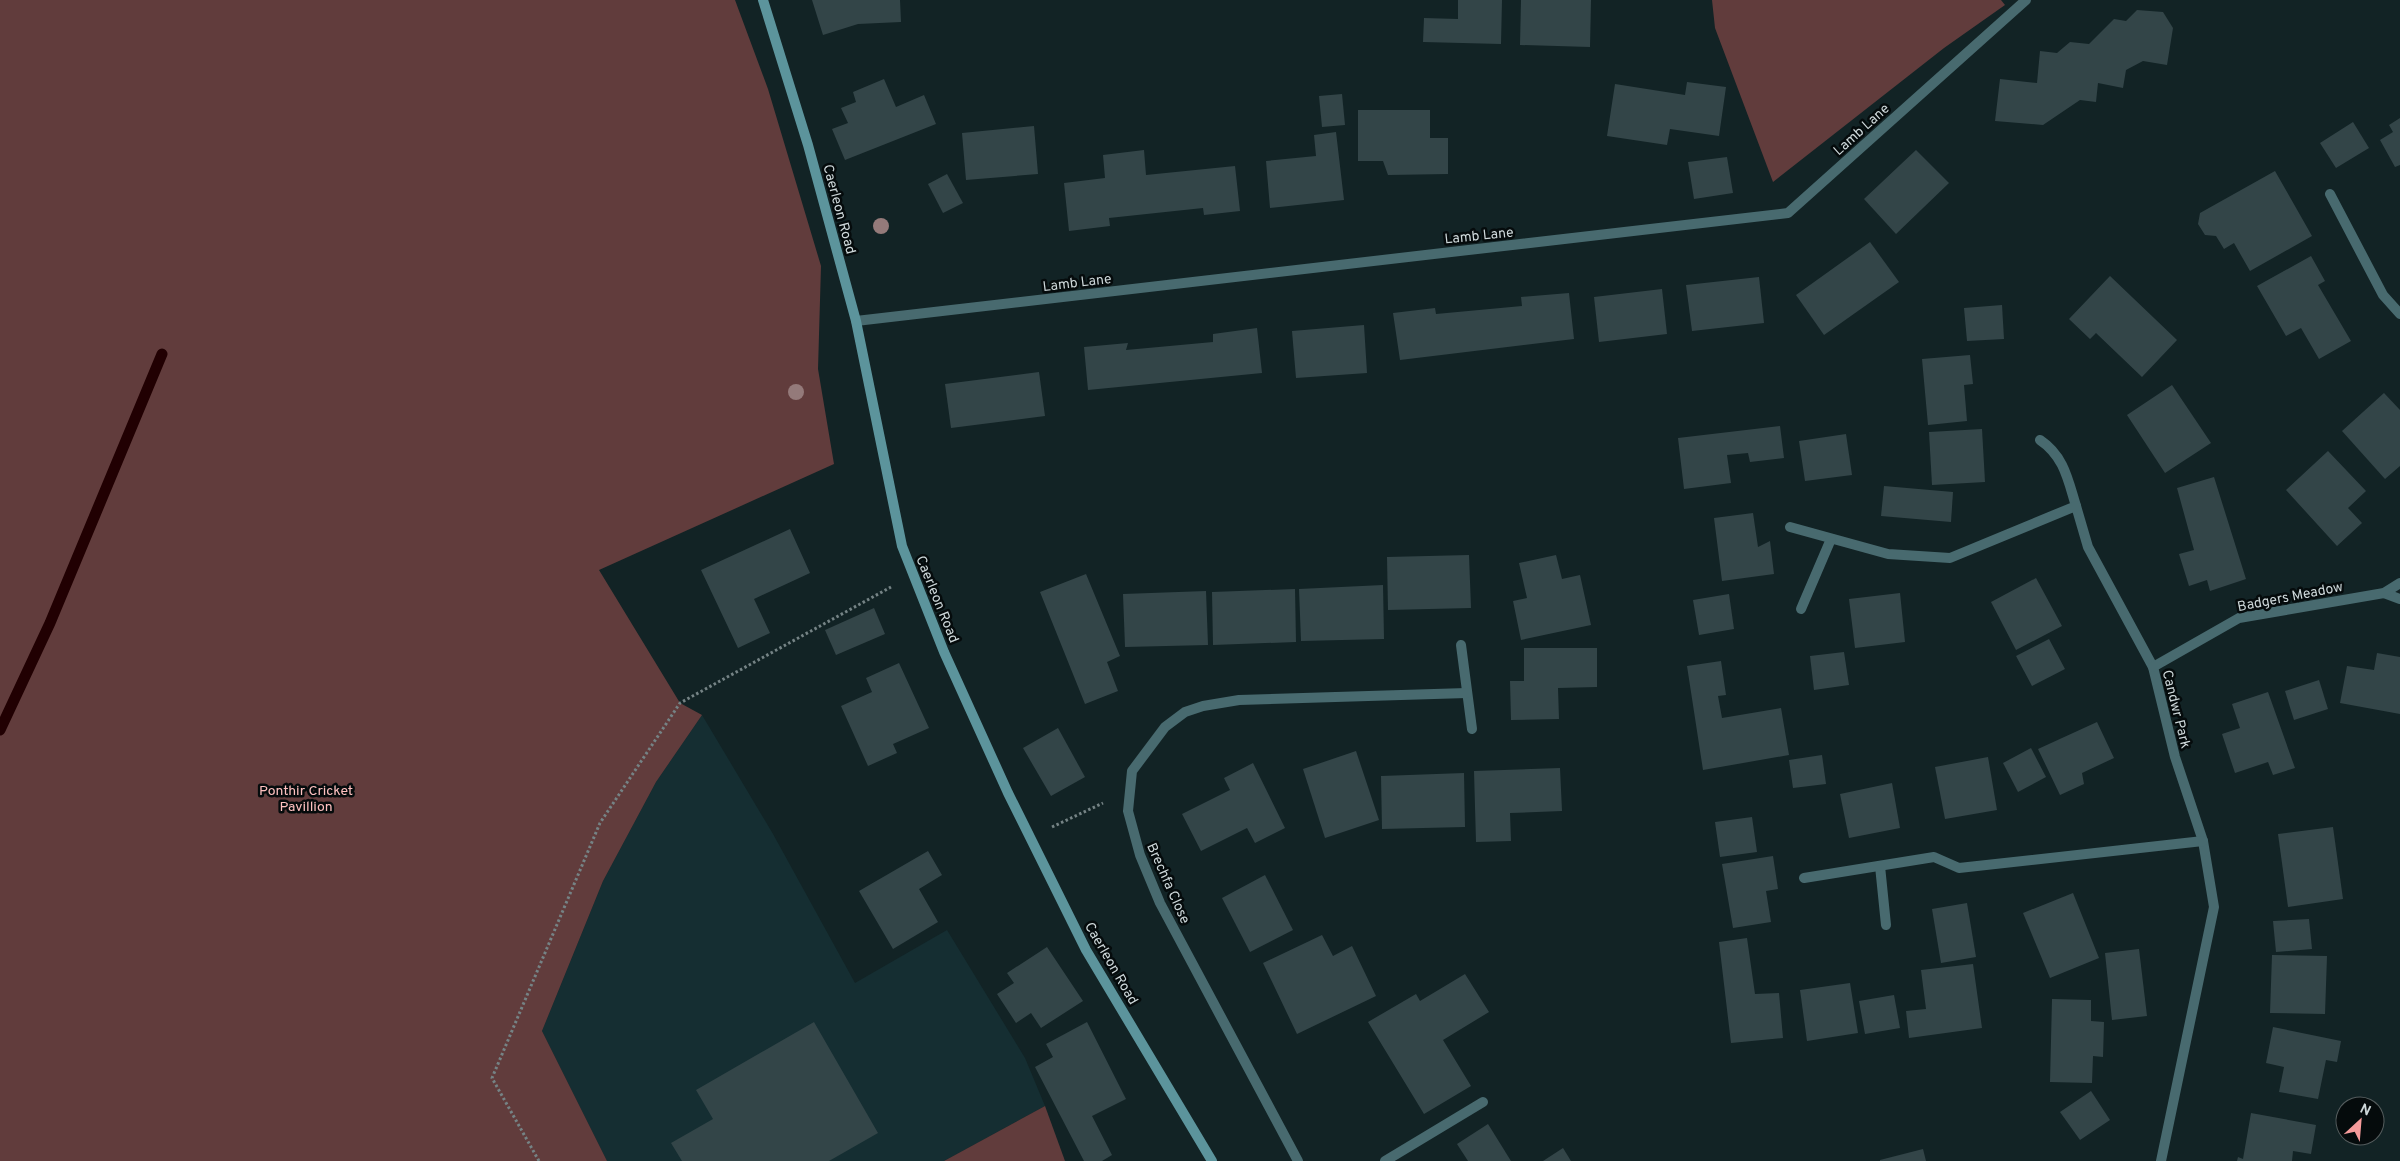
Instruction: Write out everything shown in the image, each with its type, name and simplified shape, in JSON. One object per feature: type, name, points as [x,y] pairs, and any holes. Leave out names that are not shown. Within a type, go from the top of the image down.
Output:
[{"type":"main road","name":"Caerleon Road","points":[[762,0],[808,145],[856,321],[902,546],[944,652],[1030,837],[1086,950],[1212,1161]]},
{"type":"street","name":"Lamb Lane","points":[[856,321],[1788,213],[2026,0]]},
{"type":"street","points":[[2330,194],[2383,295],[2400,314]]},
{"type":"street","name":"Candwr Park","points":[[2040,440],[2052,448],[2065,467],[2088,547],[2153,667],[2175,757],[2204,841],[2214,907],[2161,1161]]},
{"type":"street","points":[[1790,527],[1888,554],[1950,558],[2076,506]]},
{"type":"street","points":[[1801,609],[1831,539]]},
{"type":"street","name":"Badgers Meadow","points":[[2153,667],[2239,618],[2384,593],[2400,583]]},
{"type":"street","points":[[2384,593],[2400,599]]},
{"type":"street","points":[[1461,645],[1472,728]]},
{"type":"street","name":"Brechfa Close","points":[[1298,1161],[1160,903],[1140,855],[1128,811],[1132,771],[1165,727],[1184,712],[1203,706],[1239,700],[1467,693]]},
{"type":"street","points":[[1804,878],[1934,857],[1960,868],[2204,841]]},
{"type":"street","points":[[1880,866],[1886,925]]},
{"type":"street","points":[[1385,1161],[1483,1102]]},
{"type":"path","points":[[539,1161],[492,1078],[600,823],[680,703],[914,575]]},
{"type":"path","points":[[1030,837],[1130,790]]},
{"type":"shaded area","points":[[702,715],[773,834],[855,983],[947,930],[1025,1058],[1045,1106],[944,1161],[607,1161],[542,1031],[603,881],[656,782]]},
{"type":"green space","name":"Ponthir Cricket Pavillion","points":[[0,0],[735,0],[768,89],[821,266],[818,369],[834,464],[599,570],[680,703],[702,715],[656,782],[603,881],[542,1031],[607,1161],[0,1161]]},
{"type":"green space","points":[[1712,0],[2001,0],[2005,5],[1944,48],[1773,182],[1715,28]]},
{"type":"green space","points":[[1045,1106],[1065,1161],[944,1161]]},
{"type":"building","points":[[812,0],[900,0],[901,22],[858,24],[823,35]]},
{"type":"building","points":[[1458,0],[1502,0],[1501,44],[1423,42],[1424,18],[1458,19]]},
{"type":"building","points":[[1521,0],[1591,0],[1590,47],[1520,45]]},
{"type":"building","points":[[2137,10],[2163,12],[2173,28],[2167,65],[2143,61],[2126,70],[2123,88],[2098,83],[2096,102],[2080,100],[2043,125],[1995,121],[2000,79],[2037,83],[2040,51],[2057,53],[2070,42],[2089,44],[2114,19],[2126,21]]},
{"type":"building","points":[[884,79],[896,107],[924,95],[936,124],[845,160],[832,129],[848,123],[841,108],[856,102],[853,92]]},
{"type":"building","points":[[1687,82],[1726,87],[1719,136],[1670,129],[1667,145],[1607,136],[1615,84],[1685,95]]},
{"type":"building","points":[[1342,94],[1345,125],[1322,127],[1319,96]]},
{"type":"building","points":[[1358,110],[1430,110],[1430,138],[1448,138],[1448,174],[1388,175],[1383,161],[1358,161]]},
{"type":"building","points":[[2400,118],[2400,165],[2395,167],[2380,140],[2393,132],[2389,125]]},
{"type":"building","points":[[2353,122],[2369,148],[2336,168],[2320,143]]},
{"type":"building","points":[[1034,126],[1038,174],[966,180],[962,133]]},
{"type":"building","points":[[1336,132],[1344,200],[1270,208],[1266,161],[1316,156],[1314,135]]},
{"type":"building","points":[[1144,150],[1146,175],[1235,166],[1240,211],[1204,215],[1203,208],[1109,218],[1110,226],[1069,231],[1064,183],[1105,178],[1103,155]]},
{"type":"building","points":[[1916,150],[1949,183],[1896,234],[1864,199]]},
{"type":"building","points":[[1727,157],[1733,193],[1694,199],[1688,162]]},
{"type":"building","points":[[2275,171],[2312,236],[2250,271],[2234,243],[2224,249],[2216,236],[2205,235],[2198,224],[2200,213]]},
{"type":"building","points":[[947,174],[963,203],[943,213],[928,184]]},
{"type":"building","points":[[1870,242],[1899,282],[1824,335],[1796,295]]},
{"type":"building","points":[[2311,256],[2325,281],[2318,285],[2351,341],[2319,359],[2301,328],[2286,336],[2257,286]]},
{"type":"building","points":[[2110,276],[2177,340],[2142,377],[2096,333],[2090,339],[2069,319]]},
{"type":"building","points":[[1759,277],[1764,323],[1692,331],[1686,285]]},
{"type":"building","points":[[1662,289],[1667,334],[1599,342],[1594,297]]},
{"type":"building","points":[[1569,293],[1574,339],[1400,360],[1393,313],[1435,308],[1436,314],[1522,306],[1521,297]]},
{"type":"building","points":[[2002,305],[2004,339],[1967,341],[1964,308]]},
{"type":"building","points":[[1364,325],[1367,373],[1296,378],[1292,331]]},
{"type":"building","points":[[1257,328],[1262,373],[1088,390],[1084,347],[1128,343],[1126,350],[1213,342],[1213,334]]},
{"type":"building","points":[[1970,355],[1973,384],[1964,385],[1967,421],[1928,425],[1922,359]]},
{"type":"building","points":[[1039,372],[1045,416],[951,428],[945,384]]},
{"type":"building","points":[[2172,385],[2211,443],[2165,473],[2127,415]]},
{"type":"building","points":[[2384,393],[2400,410],[2400,466],[2385,479],[2342,431]]},
{"type":"building","points":[[1780,426],[1784,458],[1750,462],[1748,453],[1727,455],[1731,483],[1684,489],[1678,438]]},
{"type":"building","points":[[1982,429],[1985,482],[1932,485],[1929,432]]},
{"type":"building","points":[[1846,434],[1852,475],[1805,481],[1799,441]]},
{"type":"building","points":[[2328,451],[2366,491],[2348,508],[2362,523],[2337,546],[2286,490]]},
{"type":"building","points":[[2214,477],[2246,579],[2210,591],[2207,580],[2189,586],[2179,554],[2194,550],[2177,488]]},
{"type":"building","points":[[1884,486],[1953,492],[1951,522],[1881,516]]},
{"type":"building","points":[[1753,513],[1758,547],[1770,541],[1774,574],[1722,581],[1714,518]]},
{"type":"building","points":[[790,529],[810,573],[754,599],[770,633],[738,648],[701,570]]},
{"type":"building","points":[[1469,555],[1471,608],[1388,610],[1387,557]]},
{"type":"building","points":[[1556,555],[1562,579],[1580,575],[1591,625],[1521,640],[1513,601],[1527,598],[1519,563]]},
{"type":"building","points":[[1086,574],[1120,656],[1107,662],[1118,691],[1085,704],[1040,592]]},
{"type":"building","points":[[2036,578],[2062,626],[2016,650],[1991,602]]},
{"type":"building","points":[[1383,585],[1384,639],[1301,641],[1299,589]]},
{"type":"building","points":[[1295,589],[1296,642],[1213,645],[1212,592]]},
{"type":"building","points":[[1206,591],[1208,645],[1125,647],[1123,594]]},
{"type":"building","points":[[1900,593],[1905,642],[1855,648],[1849,599]]},
{"type":"building","points":[[1729,594],[1734,629],[1699,635],[1693,600]]},
{"type":"building","points":[[874,608],[885,634],[836,655],[825,630]]},
{"type":"building","points":[[2049,639],[2065,669],[2032,686],[2016,656]]},
{"type":"building","points":[[1524,648],[1597,648],[1597,687],[1558,688],[1559,719],[1511,720],[1510,681],[1524,681]]},
{"type":"building","points":[[1844,652],[1849,685],[1814,690],[1810,656]]},
{"type":"building","points":[[2377,653],[2400,657],[2400,714],[2340,703],[2347,666],[2374,670]]},
{"type":"building","points":[[1721,661],[1726,695],[1718,696],[1722,718],[1781,708],[1789,755],[1703,770],[1687,666]]},
{"type":"building","points":[[899,663],[929,728],[893,744],[897,753],[868,766],[841,706],[872,692],[866,678]]},
{"type":"building","points":[[2319,680],[2328,709],[2294,720],[2285,691]]},
{"type":"building","points":[[2268,692],[2295,768],[2273,775],[2268,762],[2235,773],[2222,734],[2240,728],[2232,704]]},
{"type":"building","points":[[2097,722],[2114,758],[2082,773],[2084,784],[2060,795],[2038,749]]},
{"type":"building","points":[[1058,728],[1085,777],[1051,796],[1023,748]]},
{"type":"building","points":[[2031,748],[2046,777],[2018,792],[2003,763]]},
{"type":"building","points":[[1356,751],[1379,820],[1325,838],[1303,769]]},
{"type":"building","points":[[1822,755],[1826,784],[1793,788],[1789,760]]},
{"type":"building","points":[[1988,757],[1997,810],[1945,819],[1935,767]]},
{"type":"building","points":[[1253,763],[1285,828],[1255,843],[1247,828],[1201,851],[1182,814],[1230,790],[1224,778]]},
{"type":"building","points":[[1560,768],[1562,811],[1510,813],[1511,841],[1476,842],[1474,771]]},
{"type":"building","points":[[1464,773],[1465,827],[1382,829],[1381,776]]},
{"type":"building","points":[[1892,783],[1900,828],[1849,838],[1840,794]]},
{"type":"building","points":[[1752,817],[1757,852],[1720,857],[1715,822]]},
{"type":"building","points":[[2333,827],[2343,899],[2288,907],[2278,834]]},
{"type":"building","points":[[928,851],[942,875],[919,889],[938,922],[893,949],[859,891]]},
{"type":"building","points":[[1773,856],[1778,889],[1766,891],[1771,922],[1733,928],[1722,864]]},
{"type":"building","points":[[1265,875],[1293,930],[1250,952],[1222,898]]},
{"type":"building","points":[[2073,893],[2099,958],[2050,978],[2023,913]]},
{"type":"building","points":[[1967,903],[1976,957],[1941,963],[1932,909]]},
{"type":"building","points":[[2309,919],[2312,949],[2276,952],[2273,921]]},
{"type":"building","points":[[1322,935],[1333,956],[1352,946],[1376,996],[1297,1034],[1263,963]]},
{"type":"building","points":[[1747,938],[1755,994],[1779,993],[1783,1038],[1731,1043],[1719,942]]},
{"type":"building","points":[[1047,947],[1083,1001],[1041,1028],[1031,1013],[1016,1023],[997,994],[1014,983],[1007,973]]},
{"type":"building","points":[[2139,949],[2147,1016],[2112,1020],[2105,953]]},
{"type":"building","points":[[2272,955],[2327,956],[2325,1014],[2270,1013]]},
{"type":"building","points":[[1973,964],[1982,1028],[1909,1038],[1906,1011],[1926,1009],[1921,970]]},
{"type":"building","points":[[1465,974],[1489,1012],[1443,1040],[1471,1086],[1424,1114],[1368,1022],[1416,994],[1420,1001]]},
{"type":"building","points":[[1850,983],[1858,1033],[1807,1041],[1800,990]]},
{"type":"building","points":[[1894,995],[1900,1028],[1865,1034],[1859,1001]]},
{"type":"building","points":[[2052,999],[2091,1000],[2091,1021],[2104,1022],[2103,1057],[2093,1056],[2092,1083],[2050,1082]]},
{"type":"building","points":[[814,1022],[878,1133],[829,1161],[682,1161],[671,1143],[713,1119],[696,1090]]},
{"type":"building","points":[[1087,1022],[1126,1099],[1092,1116],[1112,1155],[1102,1161],[1084,1161],[1035,1067],[1053,1057],[1046,1044]]},
{"type":"building","points":[[2273,1027],[2341,1041],[2337,1062],[2326,1060],[2318,1099],[2279,1092],[2284,1067],[2266,1063]]},
{"type":"building","points":[[2091,1091],[2110,1120],[2080,1140],[2060,1112]]},
{"type":"building","points":[[2251,1113],[2316,1125],[2311,1154],[2293,1151],[2292,1161],[2237,1161],[2238,1157],[2243,1159]]},
{"type":"building","points":[[1488,1124],[1511,1161],[1468,1161],[1457,1144]]},
{"type":"building","points":[[1563,1148],[1571,1161],[1543,1161]]},
{"type":"building","points":[[1923,1149],[1926,1161],[1880,1161],[1880,1160]]},
{"type":"waterway","points":[[0,730],[50,623],[162,354]]}]
